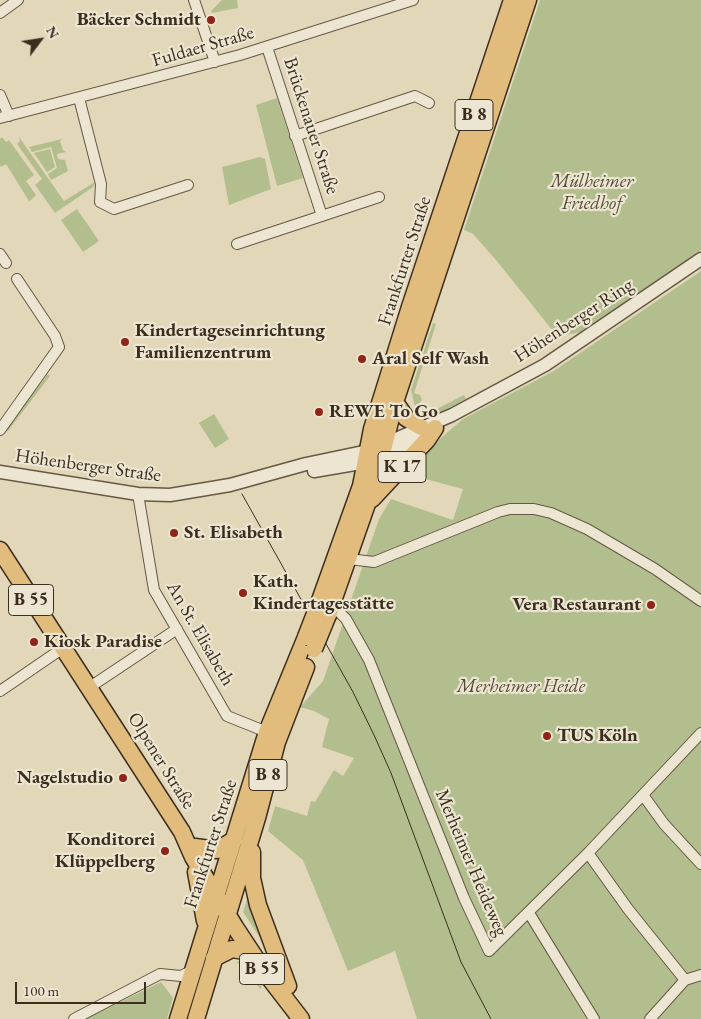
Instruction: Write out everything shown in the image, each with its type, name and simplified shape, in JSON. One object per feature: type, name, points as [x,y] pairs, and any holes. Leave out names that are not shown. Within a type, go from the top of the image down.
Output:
[{"type":"main road","name":"Frankfurter Straße","points":[[196,1019],[288,708],[325,605],[361,486],[395,402],[418,310],[512,0]]},
{"type":"main road","name":"Frankfurter Straße","points":[[325,605],[349,559],[367,505],[374,454],[372,429],[418,310],[528,0]]},
{"type":"main road","points":[[395,402],[406,418],[428,428]]},
{"type":"main road","name":"K 17","points":[[367,505],[428,440],[428,428]]},
{"type":"main road","name":"Olpener Straße","points":[[0,550],[90,687],[218,890]]},
{"type":"main road","name":"Frankfurter Straße","points":[[178,1019],[267,732],[310,643]]},
{"type":"main road","points":[[257,818],[252,853],[254,888],[261,915],[288,986]]},
{"type":"main road","points":[[206,925],[194,852],[217,850],[234,840]]},
{"type":"main road","name":"B 55","points":[[218,890],[312,1019]]},
{"type":"main road","name":"B 55","points":[[230,909],[256,960],[301,1019]]},
{"type":"main road","points":[[214,958],[228,949],[236,949],[247,952],[256,960]]},
{"type":"street","points":[[0,13],[18,0]]},
{"type":"street","points":[[194,0],[215,62]]},
{"type":"street","name":"Fuldaer Straße","points":[[4,117],[215,62],[413,0]]},
{"type":"street","name":"Brückenauer Straße","points":[[267,47],[322,216]]},
{"type":"street","points":[[0,95],[4,117]]},
{"type":"street","points":[[295,136],[415,96],[430,103]]},
{"type":"street","points":[[79,98],[101,184],[100,202],[114,209],[188,185]]},
{"type":"street","points":[[237,244],[379,197]]},
{"type":"street","name":"Höhenberger Ring","points":[[428,428],[551,361],[701,260]]},
{"type":"street","points":[[0,430],[59,347],[55,336],[17,279]]},
{"type":"street","name":"K 17","points":[[374,454],[406,447],[428,428]]},
{"type":"street","name":"Höhenberger Straße","points":[[0,472],[138,494],[170,495],[230,485],[246,485],[374,454]]},
{"type":"street","name":"An St. Elisabeth","points":[[138,494],[151,581],[177,629],[227,716],[267,732]]},
{"type":"street","points":[[349,559],[374,562],[498,512],[510,509],[534,509],[551,512],[587,529],[655,569],[701,601]]},
{"type":"street","name":"Merheimer Heideweg","points":[[325,605],[346,619],[369,660],[464,898],[489,952],[588,853],[701,733]]},
{"type":"street","points":[[90,687],[177,629]]},
{"type":"street","points":[[0,691],[63,648]]},
{"type":"street","points":[[643,795],[664,824],[701,864]]},
{"type":"street","points":[[588,853],[628,909],[685,980]]},
{"type":"street","points":[[529,913],[594,1019]]},
{"type":"street","points":[[74,1019],[160,974],[182,976],[193,970]]},
{"type":"street","points":[[657,1017],[685,980],[701,974]]},
{"type":"green space","points":[[222,0],[237,0],[238,8],[212,13],[211,11]]},
{"type":"green space","name":"Mülheimer Friedhof","points":[[540,0],[701,0],[701,250],[582,332],[557,336],[496,260],[473,234],[464,230]]},
{"type":"green space","points":[[277,98],[303,178],[277,186],[256,105]]},
{"type":"green space","points":[[2,137],[6,142],[9,140],[34,175],[26,181],[36,195],[29,201],[6,164],[1,167],[0,165],[0,139]]},
{"type":"green space","points":[[19,137],[64,201],[95,182],[93,187],[55,213],[35,185],[42,179],[17,144],[20,141]]},
{"type":"green space","points":[[62,139],[60,141],[63,150],[66,152],[57,154],[58,159],[65,160],[68,171],[51,180],[48,174],[57,168],[51,147],[32,152],[29,147]]},
{"type":"green space","points":[[50,149],[55,167],[47,172],[34,153]]},
{"type":"green space","points":[[260,157],[265,159],[271,189],[229,205],[222,167]]},
{"type":"green space","points":[[77,209],[99,241],[83,252],[61,220]]},
{"type":"green space","name":"Merheimer Heide","points":[[701,271],[701,1019],[417,1019],[395,951],[348,971],[303,860],[268,831],[275,806],[307,816],[311,801],[315,802],[334,770],[343,776],[354,758],[322,747],[329,719],[314,711],[300,707],[323,681],[379,519],[391,499],[453,520],[463,489],[414,476],[403,478],[399,474],[463,419],[552,372]]},
{"type":"green space","points":[[433,323],[436,324],[414,393],[420,395],[422,400],[415,407],[411,390]]},
{"type":"green space","points":[[48,374],[50,376],[8,431],[5,430]]},
{"type":"green space","points":[[464,395],[466,399],[427,419],[422,420],[414,414],[429,413]]},
{"type":"green space","points":[[214,414],[229,439],[215,448],[199,423]]},
{"type":"green space","points":[[250,890],[274,959],[243,912]]},
{"type":"green space","points":[[248,960],[264,982],[260,989],[244,967],[236,962]]},
{"type":"green space","points":[[161,982],[173,998],[167,1019],[86,1019]]},
{"type":"tram line","points":[[242,494],[353,692],[374,735],[391,773],[461,962],[491,1019]]},
{"type":"place","name":"Bäcker Schmidt","points":[[211,20]]},
{"type":"place","name":"Kindertageseinrichtung Familienzentrum","points":[[125,342]]},
{"type":"place","name":"Aral Self Wash","points":[[362,359]]},
{"type":"place","name":"REWE To Go","points":[[319,412]]},
{"type":"place","name":"St. Elisabeth","points":[[174,533]]},
{"type":"place","name":"Kath. Kindertagesstätte","points":[[243,593]]},
{"type":"place","name":"Vera Restaurant","points":[[651,605]]},
{"type":"place","name":"Kiosk Paradise","points":[[34,642]]},
{"type":"place","name":"TUS Köln","points":[[547,736]]},
{"type":"place","name":"Nagelstudio","points":[[123,778]]},
{"type":"place","name":"Konditorei Klüppelberg","points":[[165,851]]}]
